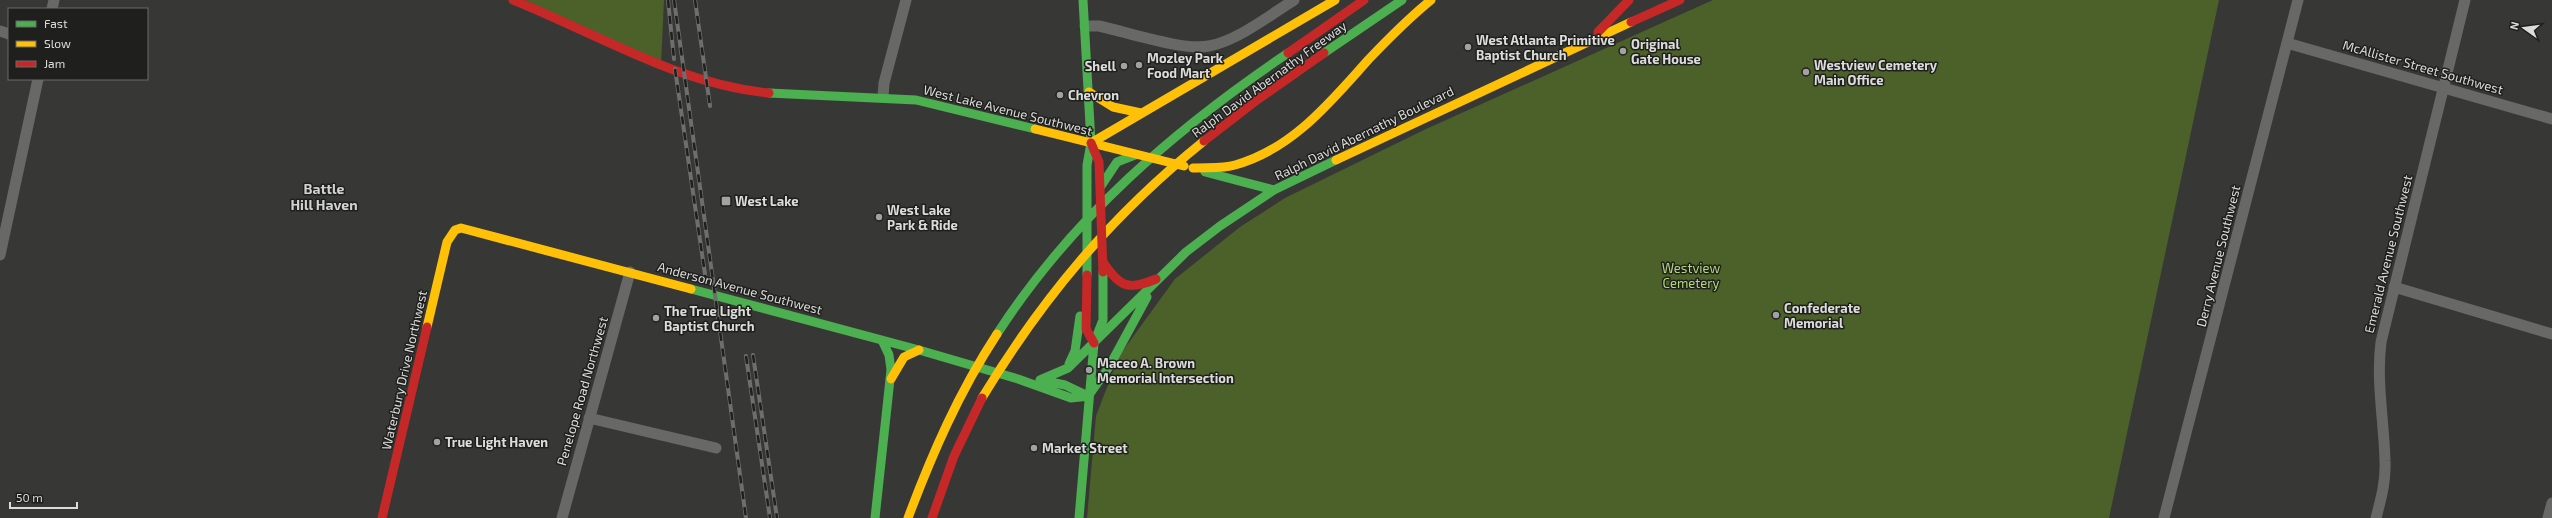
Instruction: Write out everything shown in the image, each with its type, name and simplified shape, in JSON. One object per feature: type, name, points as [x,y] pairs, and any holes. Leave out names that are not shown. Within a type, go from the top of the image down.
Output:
[{"type":"main road","name":"West Lake Avenue Southwest","points":[[513,0],[670,70],[730,88],[791,96],[884,96],[916,100],[1135,155],[1193,168],[1274,190]]},
{"type":"main road","points":[[1083,0],[1091,143],[1087,165],[1088,251],[1086,328],[1094,343]]},
{"type":"main road","points":[[1040,380],[1068,368],[1075,351],[1080,314],[1080,164],[1091,143],[1335,0]]},
{"type":"main road","name":"Ralph David Abernathy Freeway","points":[[908,518],[931,456],[960,394],[990,341],[1054,253],[1130,175],[1174,136],[1257,73],[1364,0]]},
{"type":"main road","name":"Ralph David Abernathy Freeway","points":[[932,518],[963,439],[1014,347],[1058,285],[1115,219],[1202,142],[1238,114],[1402,0]]},
{"type":"main road","points":[[1193,168],[1233,166],[1252,160],[1293,137],[1316,118],[1386,41],[1431,0]]},
{"type":"main road","name":"Ralph David Abernathy Boulevard","points":[[1068,368],[1186,252],[1220,226],[1274,190],[1590,40],[1680,0]]},
{"type":"main road","points":[[1590,40],[1628,1],[1638,18]]},
{"type":"main road","points":[[1089,92],[1108,107],[1124,112],[1141,113]]},
{"type":"main road","points":[[1079,518],[1088,396],[1094,343],[1103,320],[1101,187],[1099,162],[1091,143]]},
{"type":"main road","points":[[1101,187],[1115,162],[1125,156],[1135,155]]},
{"type":"main road","name":"Anderson Avenue Southwest","points":[[455,230],[467,228],[630,272],[683,288],[919,350],[1018,379],[1040,389],[1071,398],[1088,396]]},
{"type":"main road","name":"Waterbury Drive Northwest","points":[[382,518],[447,242],[455,230]]},
{"type":"main road","points":[[1103,262],[1117,281],[1124,286],[1142,285],[1159,277]]},
{"type":"main road","points":[[1088,396],[1109,367],[1159,277]]},
{"type":"main road","points":[[875,518],[891,379],[891,362],[882,340]]},
{"type":"main road","points":[[891,379],[904,358],[919,350]]},
{"type":"main road","name":"Anderson Avenue Southwest","points":[[1018,379],[1040,380],[1065,385],[1088,396]]},
{"type":"street","points":[[884,96],[884,84],[906,0]]},
{"type":"street","points":[[1085,26],[1099,26],[1184,46],[1210,46],[1232,38],[1294,0]]},
{"type":"street","name":"Derry Avenue Southwest","points":[[2164,518],[2298,0]]},
{"type":"street","name":"Emerald Avenue Southwest","points":[[2376,518],[2384,488],[2385,461],[2378,365],[2394,287],[2465,0]]},
{"type":"street","name":"McAllister Street Southwest","points":[[2287,43],[2552,119]]},
{"type":"street","points":[[0,255],[38,80]]},
{"type":"street","name":"Penelope Road Northwest","points":[[562,518],[630,272]]},
{"type":"street","points":[[2394,287],[2552,334]]},
{"type":"street","points":[[589,418],[716,448]]},
{"type":"street","points":[[2548,518],[2552,503]]},
{"type":"green space","points":[[525,0],[664,0],[661,64]]},
{"type":"green space","name":"Westview Cemetery","points":[[1713,0],[2219,0],[2109,518],[1087,518],[1096,416],[1119,356],[1175,279],[1240,227],[1285,198],[1426,129]]},
{"type":"railway","points":[[668,0],[674,59]]},
{"type":"railway","points":[[674,0],[746,518]]},
{"type":"railway","points":[[695,0],[710,106]]},
{"type":"railway","points":[[675,69],[706,281]]},
{"type":"railway","points":[[753,355],[777,518]]},
{"type":"railway","points":[[746,356],[770,518]]},
{"type":"traffic: fast","points":[[1083,0],[1091,143],[1087,165],[1087,275]]},
{"type":"traffic: fast","points":[[1324,53],[1402,0]]},
{"type":"traffic: fast","points":[[997,334],[1026,292],[1058,252],[1092,214],[1128,179],[1205,113],[1288,53]]},
{"type":"traffic: fast","points":[[769,93],[916,100],[1035,129]]},
{"type":"traffic: fast","points":[[1101,186],[1117,162],[1135,155]]},
{"type":"traffic: fast","points":[[1040,380],[1068,368],[1186,252],[1220,226],[1274,190],[1336,160]]},
{"type":"traffic: fast","points":[[1205,172],[1274,190]]},
{"type":"traffic: fast","points":[[1079,518],[1094,343],[1103,320],[1103,272]]},
{"type":"traffic: fast","points":[[691,289],[919,350],[1018,379],[1071,398],[1089,396]]},
{"type":"traffic: fast","points":[[1089,395],[1109,367],[1147,297]]},
{"type":"traffic: fast","points":[[1069,364],[1075,351],[1080,316]]},
{"type":"traffic: fast","points":[[875,518],[891,370],[889,355],[882,340]]},
{"type":"traffic: fast","points":[[1040,380],[1065,385],[1084,394]]},
{"type":"traffic: slow","points":[[1091,143],[1335,0]]},
{"type":"traffic: slow","points":[[1193,168],[1235,165],[1256,158],[1293,136],[1325,107],[1384,43],[1431,0]]},
{"type":"traffic: slow","points":[[1336,160],[1631,22]]},
{"type":"traffic: slow","points":[[1089,92],[1113,107],[1141,113]]},
{"type":"traffic: slow","points":[[1035,129],[1184,166]]},
{"type":"traffic: slow","points":[[982,398],[1029,326],[1081,259],[1139,198],[1204,141]]},
{"type":"traffic: slow","points":[[427,327],[447,242],[455,230],[461,228],[691,289]]},
{"type":"traffic: slow","points":[[908,518],[927,470],[958,401],[997,334]]},
{"type":"traffic: slow","points":[[891,379],[904,357],[919,350]]},
{"type":"traffic: jam","points":[[513,0],[670,69],[735,88],[769,93]]},
{"type":"traffic: jam","points":[[1288,53],[1364,0]]},
{"type":"traffic: jam","points":[[1598,32],[1629,0]]},
{"type":"traffic: jam","points":[[1631,22],[1680,0]]},
{"type":"traffic: jam","points":[[1204,141],[1257,100],[1324,53]]},
{"type":"traffic: jam","points":[[1091,143],[1099,162],[1103,272]]},
{"type":"traffic: jam","points":[[1103,262],[1115,277],[1120,282],[1125,284],[1138,285],[1156,279]]},
{"type":"traffic: jam","points":[[1087,275],[1086,329],[1094,343]]},
{"type":"traffic: jam","points":[[382,518],[427,327]]},
{"type":"traffic: jam","points":[[932,518],[954,456],[982,398]]},
{"type":"place","name":"West Atlanta Primitive Baptist Church","points":[[1468,47]]},
{"type":"place","name":"Original Gate House","points":[[1623,51]]},
{"type":"place","name":"Mozley Park Food Mart","points":[[1139,65]]},
{"type":"place","name":"Shell","points":[[1124,66]]},
{"type":"place","name":"Westview Cemetery Main Office","points":[[1806,72]]},
{"type":"place","name":"Chevron","points":[[1060,95]]},
{"type":"place","name":"West Lake","points":[[726,201]]},
{"type":"place","name":"West Lake Park & Ride","points":[[879,217]]},
{"type":"place","name":"Confederate Memorial","points":[[1776,315]]},
{"type":"place","name":"The True Light Baptist Church","points":[[656,318]]},
{"type":"place","name":"Maceo A. Brown Memorial Intersection","points":[[1089,370]]},
{"type":"place","name":"True Light Haven","points":[[437,442]]},
{"type":"place","name":"Market Street","points":[[1034,448]]},
{"type":"district","name":"Battle Hill Haven","points":[[324,196]]}]
